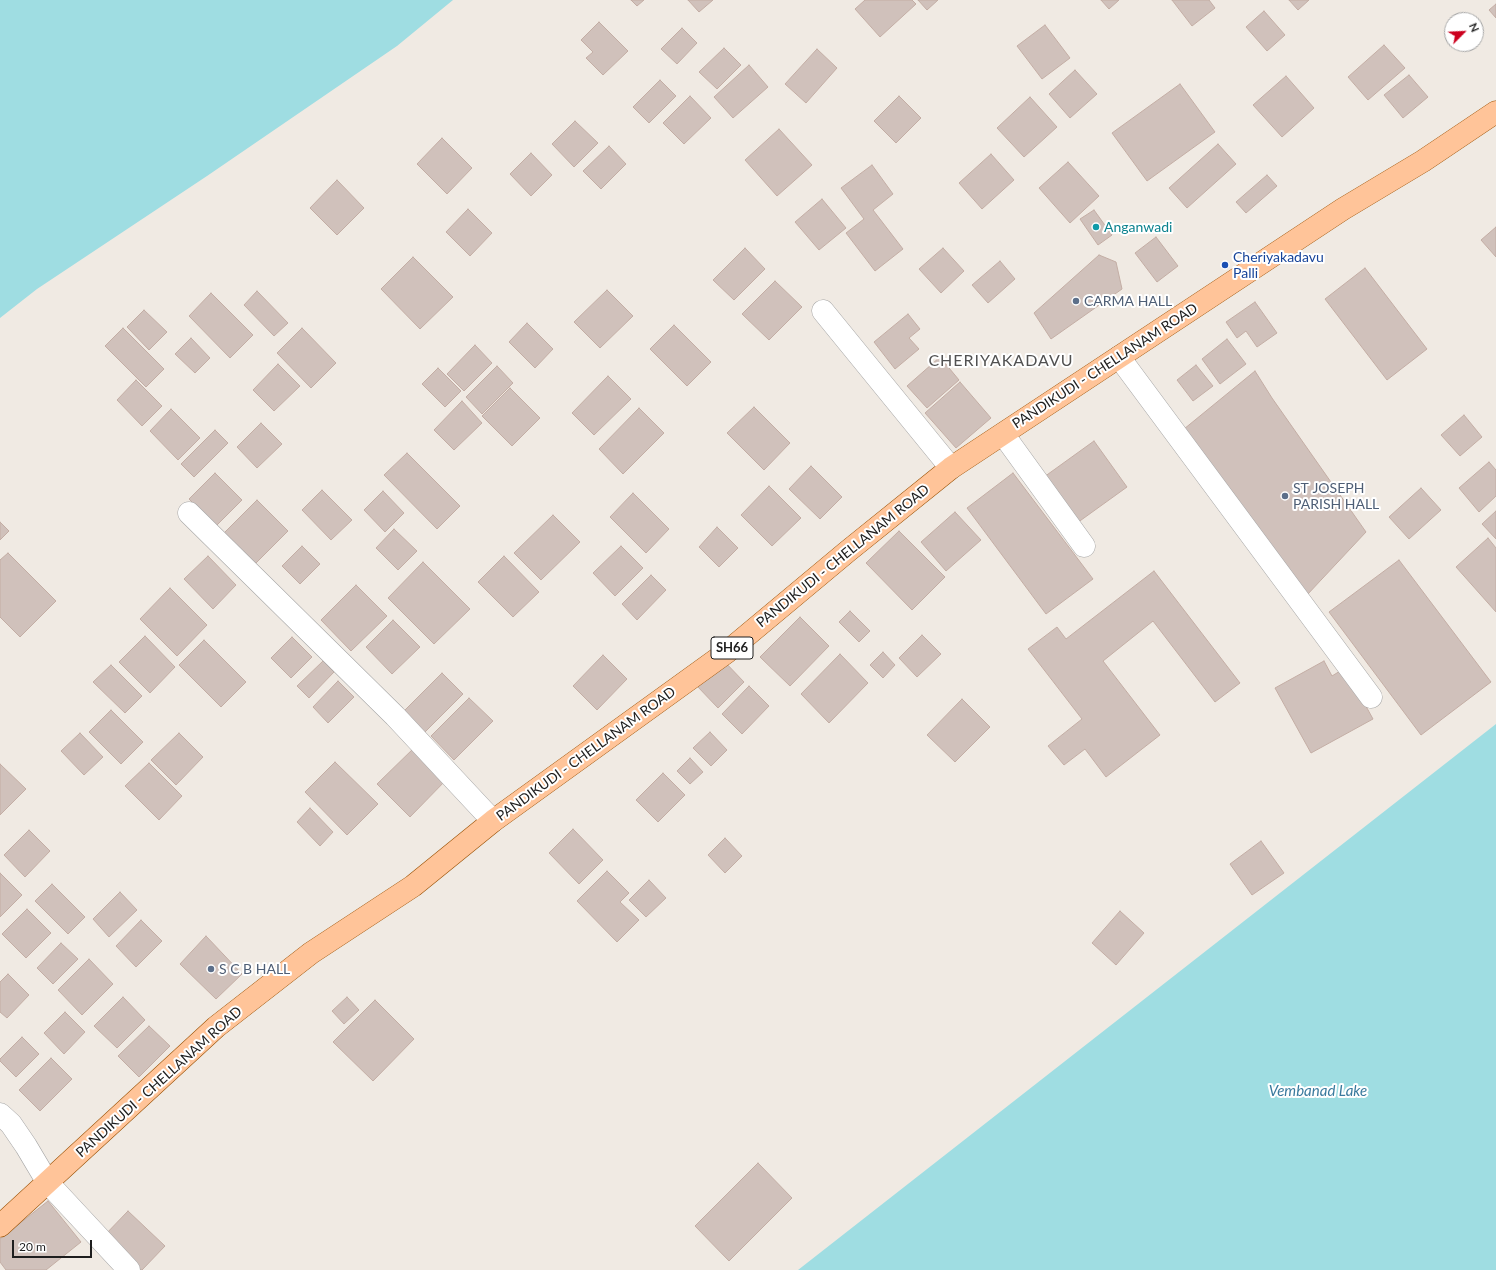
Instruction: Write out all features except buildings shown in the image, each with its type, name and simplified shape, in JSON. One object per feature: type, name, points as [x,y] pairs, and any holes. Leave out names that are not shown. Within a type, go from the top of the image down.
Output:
[{"type":"main road","name":"PANDIKUDI - CHELLANAM ROAD","points":[[0,1226],[216,1027],[311,953],[414,886],[493,821],[727,652],[848,551],[951,468],[1343,209],[1423,161],[1496,112]]},
{"type":"street","points":[[823,311],[951,468]]},
{"type":"street","points":[[1119,357],[1371,697]]},
{"type":"street","points":[[1003,434],[1084,546]]},
{"type":"street","points":[[189,513],[395,716],[493,821]]},
{"type":"street","points":[[0,1114],[11,1124],[48,1183],[130,1270]]},
{"type":"water","points":[[0,0],[453,0],[397,46],[207,176],[37,289],[0,318]]},
{"type":"water","name":"Vembanad Lake","points":[[1496,724],[1496,1270],[798,1270]]},
{"type":"place","name":"Anganwadi","points":[[1096,227]]},
{"type":"place","name":"Cheriyakadavu Palli","points":[[1225,265]]},
{"type":"place","name":"CARMA HALL","points":[[1076,301]]},
{"type":"place","name":"ST JOSEPH PARISH HALL","points":[[1285,496]]},
{"type":"place","name":"S C B HALL","points":[[211,969]]},
{"type":"district","name":"CHERIYAKADAVU","points":[[1001,361]]}]
